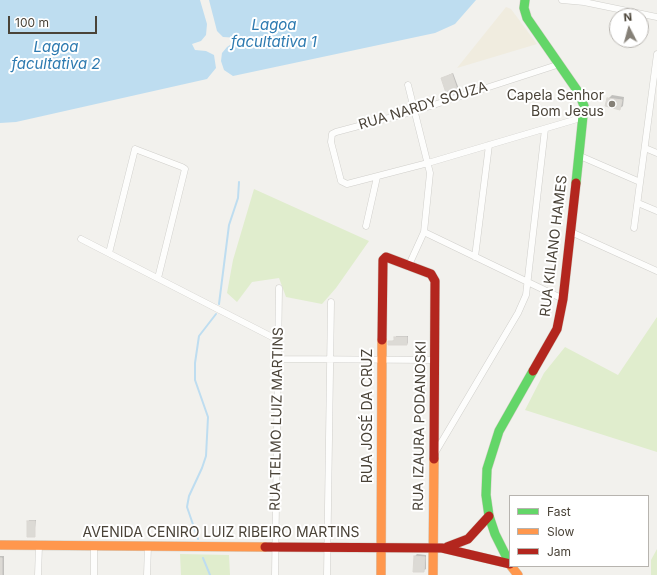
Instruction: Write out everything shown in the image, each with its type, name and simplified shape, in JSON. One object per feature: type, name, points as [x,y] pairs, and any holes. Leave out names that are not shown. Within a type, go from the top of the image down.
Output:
[{"type":"street","name":"RUA KILIANO HAMES","points":[[509,563],[495,534],[489,516],[486,481],[488,469],[498,431],[557,329],[563,299],[584,116],[581,98],[560,64],[527,18],[524,8],[525,0]]},
{"type":"street","points":[[562,0],[584,2],[657,17]]},
{"type":"street","points":[[634,228],[657,54]]},
{"type":"street","name":"RUA NARDY SOUZA","points":[[377,177],[344,183],[340,178],[331,142],[332,134],[415,111],[560,64]]},
{"type":"street","points":[[408,85],[428,163],[430,178],[424,232],[409,265]]},
{"type":"street","points":[[366,226],[377,177],[584,116]]},
{"type":"street","points":[[434,455],[518,314],[526,295],[545,128]]},
{"type":"street","points":[[476,257],[489,145]]},
{"type":"street","points":[[645,148],[657,153]]},
{"type":"street","points":[[109,253],[135,149],[182,166],[185,169],[158,278]]},
{"type":"street","points":[[580,156],[640,182]]},
{"type":"street","points":[[638,203],[657,211]]},
{"type":"street","points":[[424,232],[563,299]]},
{"type":"street","points":[[570,232],[657,271]]},
{"type":"street","points":[[81,239],[278,340]]},
{"type":"street","name":"RUA JOSÉ DA CRUZ","points":[[381,575],[383,260],[384,257],[409,265]]},
{"type":"street","name":"RUA IZAURA PODANOSKI","points":[[409,265],[432,274],[435,277],[434,455],[438,548],[433,575]]},
{"type":"street","name":"RUA TELMO LUIZ MARTINS","points":[[275,575],[279,288]]},
{"type":"street","points":[[327,575],[331,302]]},
{"type":"street","points":[[278,359],[435,360]]},
{"type":"street","name":"AVENIDA CENIRO LUIZ RIBEIRO MARTINS","points":[[438,548],[456,545],[468,539],[489,516]]},
{"type":"street","name":"AVENIDA CENIRO LUIZ RIBEIRO MARTINS","points":[[0,545],[438,548],[472,553],[509,565]]},
{"type":"street","points":[[38,575],[39,546]]},
{"type":"street","points":[[94,546],[94,575]]},
{"type":"street","points":[[147,575],[148,546]]},
{"type":"street","name":"RUA KILIANO HAMES","points":[[512,567],[518,575]]},
{"type":"shaded area","points":[[506,7],[511,9],[537,44],[457,68]]},
{"type":"green space","points":[[254,189],[369,241],[336,288],[322,304],[286,297],[279,278],[252,282],[237,302],[227,293],[233,260]]},
{"type":"green space","points":[[657,317],[657,452],[525,410],[544,373],[565,347],[618,375]]},
{"type":"green space","points":[[657,549],[657,575],[651,575],[651,560]]},
{"type":"green space","points":[[180,554],[229,555],[230,575],[181,575]]},
{"type":"water","name":"Lagoa facultativa 2","points":[[0,0],[200,0],[207,24],[206,35],[201,41],[192,44],[195,50],[206,51],[214,55],[216,68],[207,79],[16,122],[0,123]]},
{"type":"water","name":"Lagoa facultativa 1","points":[[209,0],[476,0],[455,24],[435,33],[233,76],[224,70],[221,61],[222,53],[227,47],[240,38],[223,37],[217,31]]},
{"type":"building","points":[[452,74],[459,95],[448,99],[441,78]]},
{"type":"building","name":"Capela Senhor Bom Jesus","points":[[607,98],[622,100],[620,110],[605,106]]},
{"type":"building","points":[[394,337],[407,337],[407,345],[388,345],[388,341],[394,341]]},
{"type":"building","points":[[27,521],[35,521],[35,537],[27,537]]},
{"type":"building","points":[[414,556],[425,557],[424,572],[413,572]]},
{"type":"building","points":[[0,558],[2,558],[2,575],[0,575]]},
{"type":"waterway","points":[[219,304],[229,225],[238,198],[239,182]]},
{"type":"waterway","points":[[198,539],[187,507],[189,496],[206,456],[208,417],[195,380],[195,363],[199,336],[216,314]]},
{"type":"waterway","points":[[203,558],[210,575]]},
{"type":"traffic: fast","points":[[525,0],[524,8],[527,18],[579,93],[584,106],[576,183]]},
{"type":"traffic: fast","points":[[509,562],[495,534],[489,516],[486,495],[487,469],[499,431],[533,371]]},
{"type":"traffic: slow","points":[[381,575],[382,340]]},
{"type":"traffic: slow","points":[[433,575],[434,459]]},
{"type":"traffic: slow","points":[[0,545],[265,547]]},
{"type":"traffic: slow","points":[[512,567],[518,575]]},
{"type":"traffic: jam","points":[[533,371],[557,329],[563,299],[576,183]]},
{"type":"traffic: jam","points":[[382,340],[383,260],[386,257],[431,274],[435,281],[434,459]]},
{"type":"traffic: jam","points":[[447,547],[468,539],[489,516]]},
{"type":"traffic: jam","points":[[265,547],[442,548],[509,564]]},
{"type":"place","name":"Capela Senhor Bom Jesus","points":[[612,104]]}]
